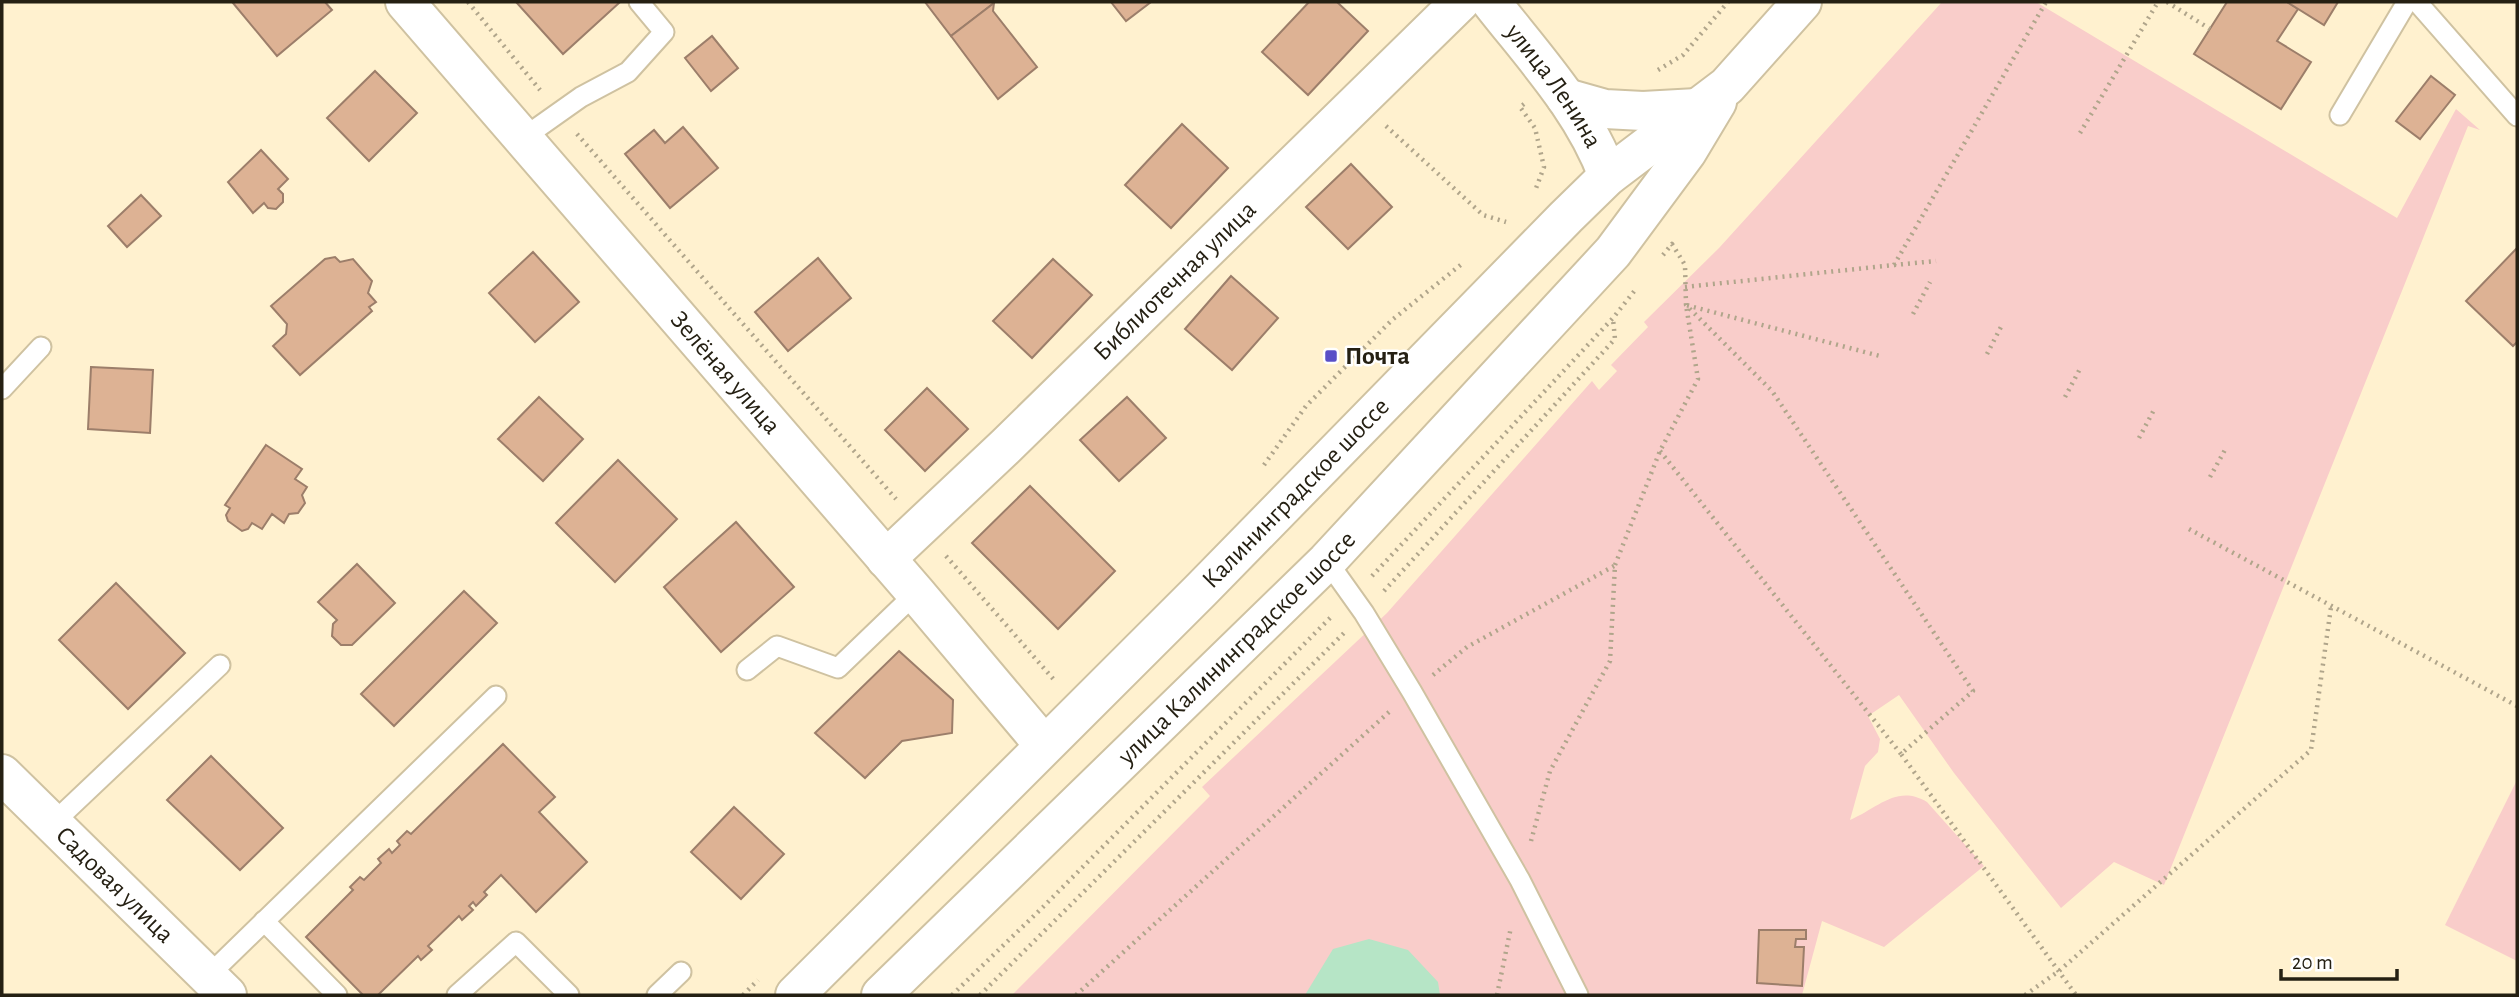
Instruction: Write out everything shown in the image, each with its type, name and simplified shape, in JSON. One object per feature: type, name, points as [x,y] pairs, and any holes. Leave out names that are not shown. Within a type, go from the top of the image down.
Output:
[{"type":"main road","name":"Зелёная улица","points":[[405,2],[1044,745]]},
{"type":"main road","name":"Библиотечная улица","points":[[886,559],[1006,446],[1460,2]]},
{"type":"main road","name":"улица Ленина","points":[[1491,2],[1611,161]]},
{"type":"main road","name":"Калининградское шоссе","points":[[795,995],[1200,590],[1611,161],[1712,97],[1802,2]]},
{"type":"main road","points":[[1559,89],[1605,109],[1643,111],[1712,97]]},
{"type":"main road","name":"улица Калининградское шоссе","points":[[881,995],[1328,561],[1581,289],[1613,252],[1687,152],[1712,97]]},
{"type":"main road","points":[[1611,161],[1651,161],[1687,152]]},
{"type":"main road","name":"улица Калининградское шоссе","points":[[1581,289],[1604,244],[1614,209],[1611,161]]},
{"type":"main road","name":"Садовая улица","points":[[2,774],[218,986]]},
{"type":"lane","points":[[523,138],[581,97],[628,72],[664,32],[639,2]]},
{"type":"lane","points":[[2340,115],[2407,2]]},
{"type":"lane","points":[[2417,2],[2517,116]]},
{"type":"lane","points":[[2,389],[41,347]]},
{"type":"lane","points":[[1328,561],[1364,612],[1412,692],[1520,880],[1578,995]]},
{"type":"lane","points":[[747,670],[777,646],[838,668],[916,593]]},
{"type":"lane","points":[[52,824],[220,665]]},
{"type":"lane","points":[[218,986],[264,921],[496,696]]},
{"type":"lane","points":[[264,921],[337,995]]},
{"type":"lane","points":[[457,995],[516,942],[569,995]]},
{"type":"lane","points":[[657,995],[681,972]]},
{"type":"path","points":[[468,2],[558,113],[904,508]]},
{"type":"path","points":[[1651,72],[1683,55],[1728,2]]},
{"type":"path","points":[[1894,265],[2046,2]]},
{"type":"path","points":[[2080,133],[2158,2]]},
{"type":"path","points":[[2167,2],[2210,29]]},
{"type":"path","points":[[1534,194],[1544,167],[1535,128],[1520,107],[1559,89]]},
{"type":"path","points":[[1357,100],[1483,215],[1511,224]]},
{"type":"path","points":[[1497,995],[1520,880],[1550,771],[1611,661],[1615,565],[1660,451],[1698,379],[1686,305],[1685,265],[1672,244]]},
{"type":"path","points":[[1685,287],[1936,261]]},
{"type":"path","points":[[1913,314],[1930,282]]},
{"type":"path","points":[[1686,305],[1880,356]]},
{"type":"path","points":[[1686,305],[1772,391],[1973,691],[1901,754]]},
{"type":"path","points":[[980,995],[1364,612],[1615,339],[1613,318]]},
{"type":"path","points":[[1987,354],[2003,323]]},
{"type":"path","points":[[2065,397],[2081,367]]},
{"type":"path","points":[[2139,438],[2155,408]]},
{"type":"path","points":[[2210,477],[2226,448]]},
{"type":"path","points":[[1660,451],[1901,754],[2076,995]]},
{"type":"path","points":[[2189,529],[2517,706]]},
{"type":"path","points":[[940,549],[1058,684]]},
{"type":"path","points":[[1076,995],[1412,692],[1467,647],[1615,565]]},
{"type":"path","points":[[2025,995],[2059,971],[2311,750],[2331,607]]},
{"type":"shaded area","points":[[1942,2],[2036,2],[2397,218],[2456,109],[2480,130],[2468,126],[2164,885],[2114,862],[2061,908],[1954,773],[1899,695],[1868,716],[1880,739],[1878,752],[1865,766],[1850,820],[1888,800],[1916,797],[1927,802],[1984,866],[1884,947],[1822,921],[1802,995],[1012,995],[1210,796],[1202,787],[1387,613],[1592,381],[1599,390],[1617,371],[1611,365],[1648,327],[1644,322],[1719,248]]},
{"type":"shaded area","points":[[2517,780],[2517,961],[2445,925]]},
{"type":"shaded area","points":[[1369,939],[1408,950],[1438,982],[1440,995],[1305,995],[1333,949]]},
{"type":"building","points":[[325,2],[332,10],[277,56],[233,3]]},
{"type":"building","points":[[516,2],[617,2],[619,3],[563,54]]},
{"type":"building","points":[[925,2],[994,2],[994,3],[951,36]]},
{"type":"building","points":[[1111,2],[1151,2],[1126,21]]},
{"type":"building","points":[[1309,2],[1337,2],[1368,31],[1308,95],[1262,52]]},
{"type":"building","points":[[2227,2],[2287,2],[2298,9],[2277,41],[2311,62],[2281,109],[2194,54]]},
{"type":"building","points":[[2287,2],[2338,2],[2324,25]]},
{"type":"building","points":[[994,3],[993,11],[1037,67],[998,99],[951,36]]},
{"type":"building","points":[[712,36],[738,68],[711,91],[685,58]]},
{"type":"building","points":[[375,71],[417,113],[369,161],[327,118]]},
{"type":"building","points":[[2431,76],[2455,95],[2420,139],[2396,121]]},
{"type":"building","points":[[1182,124],[1228,168],[1171,228],[1125,185]]},
{"type":"building","points":[[683,127],[718,168],[670,208],[625,154],[654,130],[665,143]]},
{"type":"building","points":[[261,150],[288,179],[278,189],[283,194],[283,202],[276,209],[268,208],[264,203],[253,213],[228,182]]},
{"type":"building","points":[[1351,164],[1392,207],[1348,249],[1306,207]]},
{"type":"building","points":[[141,195],[161,216],[127,247],[108,226]]},
{"type":"building","points":[[2517,248],[2517,342],[2513,346],[2466,301]]},
{"type":"building","points":[[533,252],[579,302],[535,342],[489,293]]},
{"type":"building","points":[[335,257],[340,262],[353,259],[372,281],[368,293],[376,302],[369,307],[372,311],[300,375],[273,346],[286,334],[287,324],[271,306],[325,259]]},
{"type":"building","points":[[818,258],[851,298],[788,351],[755,312]]},
{"type":"building","points":[[1053,259],[1092,295],[1032,358],[993,321]]},
{"type":"building","points":[[1231,276],[1278,318],[1232,370],[1185,329]]},
{"type":"building","points":[[91,367],[153,370],[150,433],[88,429]]},
{"type":"building","points":[[927,388],[968,429],[925,471],[885,430]]},
{"type":"building","points":[[539,397],[583,439],[543,481],[498,439]]},
{"type":"building","points":[[1127,397],[1166,438],[1119,481],[1080,440]]},
{"type":"building","points":[[266,445],[302,469],[295,479],[307,487],[302,495],[305,503],[298,513],[289,514],[284,523],[272,514],[262,529],[252,523],[248,529],[242,531],[228,521],[226,515],[230,508],[225,505]]},
{"type":"building","points":[[618,460],[677,519],[615,582],[556,523]]},
{"type":"building","points":[[1030,486],[1115,571],[1058,629],[972,543]]},
{"type":"building","points":[[736,522],[794,587],[721,652],[664,587]]},
{"type":"building","points":[[357,564],[395,603],[352,645],[341,645],[332,636],[333,624],[337,620],[318,602]]},
{"type":"building","points":[[116,583],[185,653],[128,709],[59,640]]},
{"type":"building","points":[[464,591],[497,623],[394,726],[361,694]]},
{"type":"building","points":[[899,651],[953,700],[952,733],[902,741],[865,778],[815,733]]},
{"type":"building","points":[[503,744],[555,797],[539,812],[587,862],[536,912],[501,875],[484,892],[487,895],[476,906],[473,902],[469,906],[473,910],[462,920],[459,916],[428,946],[432,950],[421,960],[418,956],[378,995],[363,995],[306,937],[353,890],[350,887],[360,877],[364,880],[381,863],[378,859],[389,849],[392,853],[400,845],[397,841],[407,831],[411,834]]},
{"type":"building","points":[[211,756],[283,828],[240,870],[167,800]]},
{"type":"building","points":[[734,807],[784,854],[741,899],[691,852]]},
{"type":"building","points":[[1759,930],[1806,930],[1806,939],[1796,939],[1795,947],[1804,947],[1802,986],[1757,983]]},
{"type":"place","name":"Почта","points":[[1331,356]]}]
